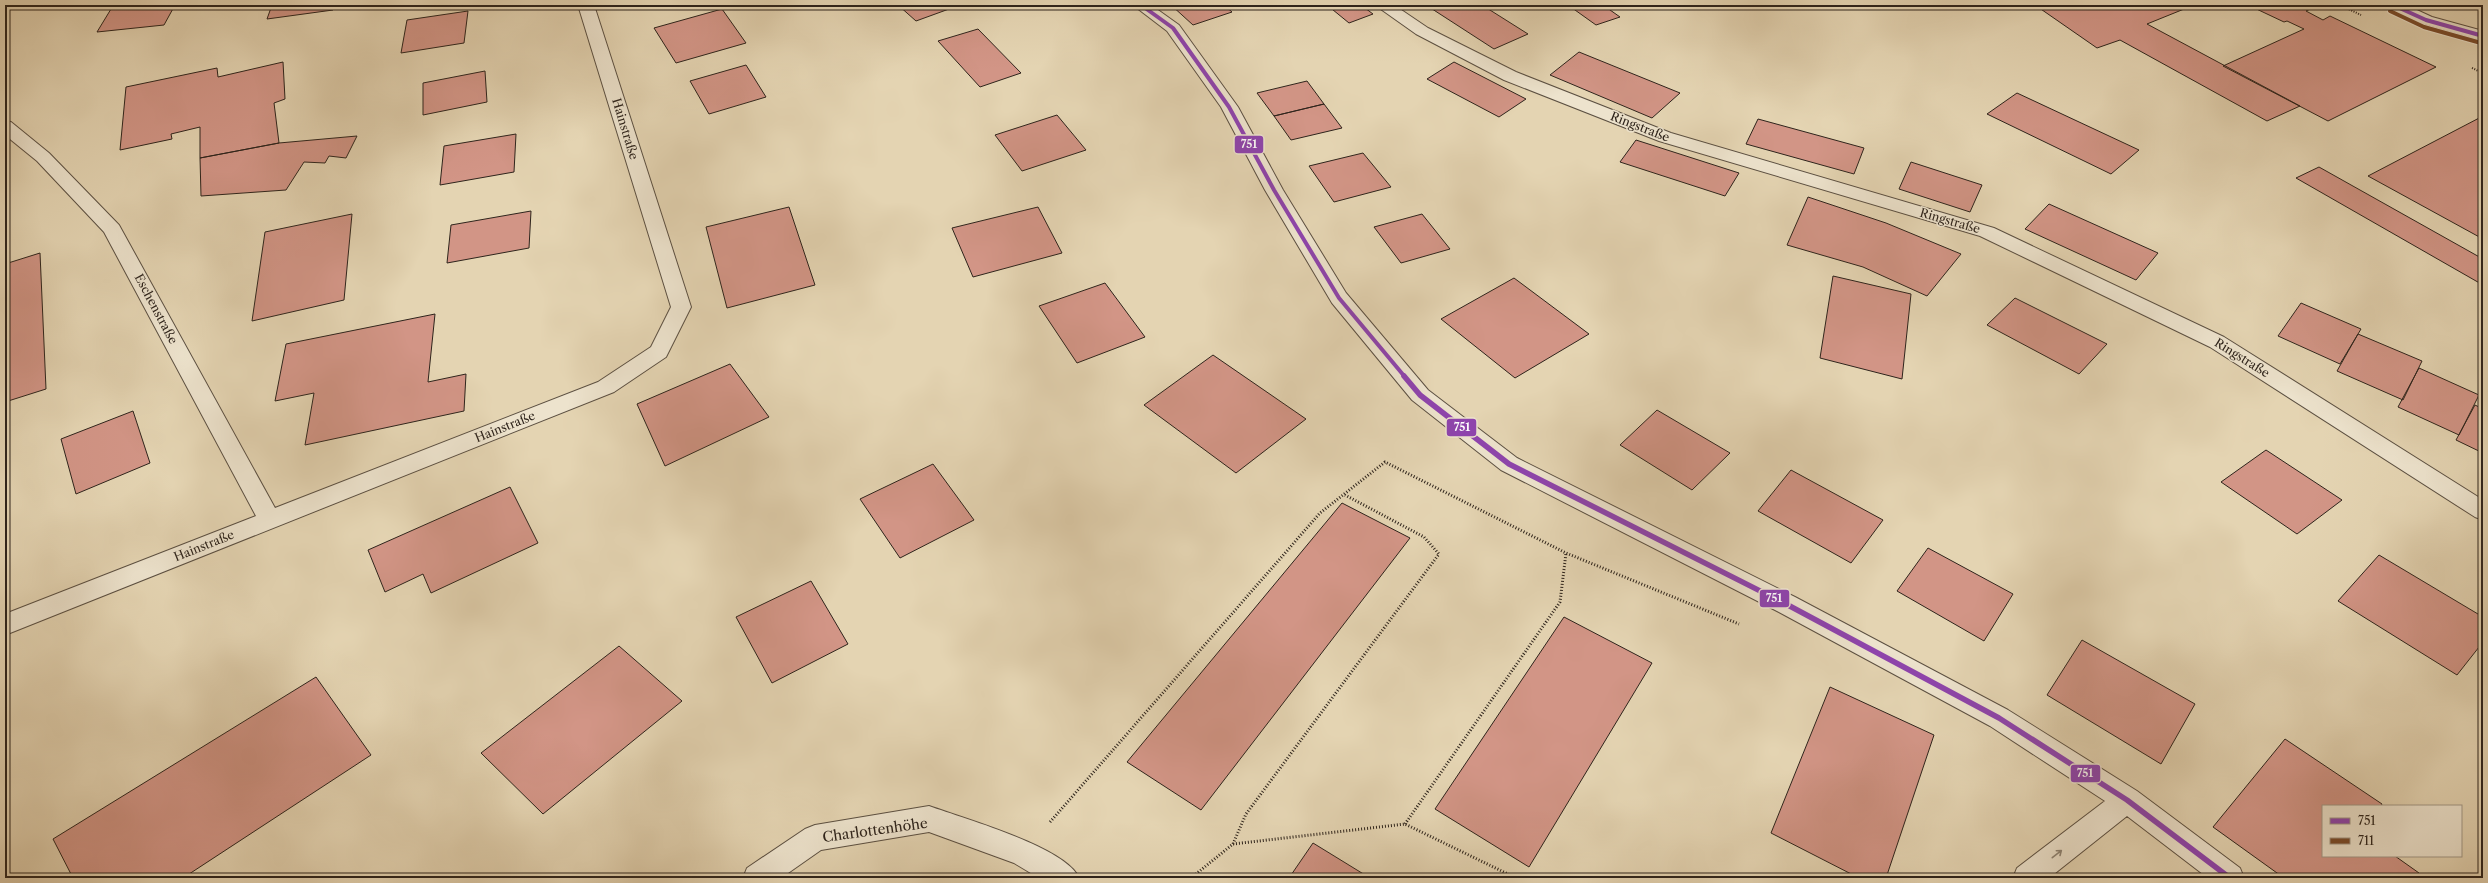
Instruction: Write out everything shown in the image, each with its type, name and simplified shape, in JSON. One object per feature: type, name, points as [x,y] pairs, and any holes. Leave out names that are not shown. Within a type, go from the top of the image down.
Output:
[{"type":"street","name":"Hainstraße","points":[[5,625],[606,387],[658,352],[681,307],[586,5]]},
{"type":"street","points":[[1141,5],[1173,28],[1229,107],[1274,190],[1339,298],[1420,395],[1509,464],[1786,604],[1999,718],[2127,800],[2230,878]]},
{"type":"street","name":"Ringstraße","points":[[1383,5],[1422,31],[1510,76],[1665,137],[1987,232],[2217,342],[2483,511]]},
{"type":"street","points":[[2393,5],[2426,20],[2483,36]]},
{"type":"street","name":"Eschenstraße","points":[[5,126],[43,157],[112,229],[270,520]]},
{"type":"street","points":[[2027,878],[2127,800]]},
{"type":"street","name":"Charlottenhöhe","points":[[757,878],[815,838],[929,819],[1023,853],[1065,878]]},
{"type":"path","points":[[1023,853],[1320,513],[1345,495],[1385,462],[1566,553],[1761,633],[1786,604]]},
{"type":"path","points":[[1190,878],[1234,844],[1246,814],[1439,554],[1424,537],[1345,495]]},
{"type":"path","points":[[1405,824],[1560,602],[1566,553]]},
{"type":"path","points":[[1234,844],[1405,824],[1516,878]]},
{"type":"building","points":[[114,5],[156,5],[111,9]]},
{"type":"building","points":[[175,5],[164,25],[97,32],[111,9]]},
{"type":"building","points":[[272,5],[335,5],[333,10],[267,19]]},
{"type":"building","points":[[633,5],[652,5],[635,9]]},
{"type":"building","points":[[898,5],[960,5],[916,21]]},
{"type":"building","points":[[1171,5],[1224,5],[1232,12],[1193,25]]},
{"type":"building","points":[[1327,5],[1361,5],[1373,14],[1349,23]]},
{"type":"building","points":[[1426,5],[1482,5],[1528,34],[1494,49]]},
{"type":"building","points":[[1568,5],[1603,5],[1620,17],[1596,25]]},
{"type":"building","points":[[2035,5],[2194,5],[2147,24],[2300,106],[2267,121],[2120,40],[2097,48]]},
{"type":"building","points":[[2248,5],[2310,5],[2315,7],[2306,11],[2323,20],[2330,16],[2436,67],[2328,121],[2223,66],[2304,29],[2287,21],[2284,22]]},
{"type":"building","points":[[722,9],[746,43],[676,63],[654,28]]},
{"type":"building","points":[[468,11],[464,43],[401,53],[407,20]]},
{"type":"building","points":[[978,29],[1021,73],[980,87],[938,41]]},
{"type":"building","points":[[1579,52],[1680,93],[1652,118],[1550,75]]},
{"type":"building","points":[[283,62],[285,99],[274,103],[279,143],[200,158],[200,127],[171,134],[172,139],[120,150],[126,87],[217,68],[218,77]]},
{"type":"building","points":[[1454,62],[1526,99],[1499,117],[1427,79]]},
{"type":"building","points":[[746,65],[766,97],[709,114],[690,81]]},
{"type":"building","points":[[485,71],[487,102],[423,115],[423,83]]},
{"type":"building","points":[[1307,81],[1324,104],[1274,116],[1257,93]]},
{"type":"building","points":[[2017,93],[2139,150],[2111,174],[1987,114]]},
{"type":"building","points":[[1324,104],[1342,128],[1291,140],[1274,116]]},
{"type":"building","points":[[1057,115],[1086,150],[1022,171],[995,135]]},
{"type":"building","points":[[2483,116],[2483,239],[2368,176]]},
{"type":"building","points":[[1758,119],[1864,148],[1854,174],[1746,144]]},
{"type":"building","points":[[516,134],[514,172],[440,185],[444,146]]},
{"type":"building","points":[[357,136],[346,158],[329,156],[325,163],[304,162],[286,190],[201,196],[200,158],[279,143]]},
{"type":"building","points":[[1636,140],[1739,173],[1725,196],[1620,162]]},
{"type":"building","points":[[1363,153],[1391,187],[1334,202],[1309,166]]},
{"type":"building","points":[[1911,162],[1982,185],[1970,212],[1899,189]]},
{"type":"building","points":[[2319,167],[2483,259],[2483,285],[2296,178]]},
{"type":"building","points":[[1808,197],[1886,223],[1961,254],[1927,296],[1863,267],[1787,245]]},
{"type":"building","points":[[2049,204],[2158,253],[2136,280],[2025,229]]},
{"type":"building","points":[[789,207],[815,285],[727,308],[706,227]]},
{"type":"building","points":[[1038,207],[1062,253],[973,277],[952,228]]},
{"type":"building","points":[[531,211],[529,248],[447,263],[451,225]]},
{"type":"building","points":[[352,214],[344,300],[252,321],[265,232]]},
{"type":"building","points":[[1422,214],[1450,249],[1401,263],[1374,227]]},
{"type":"building","points":[[40,253],[46,389],[5,402],[5,264]]},
{"type":"building","points":[[1833,276],[1911,294],[1902,379],[1820,358]]},
{"type":"building","points":[[1514,278],[1589,334],[1515,378],[1441,319]]},
{"type":"building","points":[[1105,283],[1145,337],[1077,363],[1039,306]]},
{"type":"building","points":[[2015,298],[2107,344],[2079,374],[1987,325]]},
{"type":"building","points":[[2301,303],[2361,329],[2340,364],[2278,336]]},
{"type":"building","points":[[435,314],[428,382],[466,374],[464,411],[305,445],[314,393],[275,401],[286,344]]},
{"type":"building","points":[[2358,334],[2422,361],[2403,400],[2337,371]]},
{"type":"building","points":[[1213,355],[1306,419],[1236,473],[1144,405]]},
{"type":"building","points":[[730,364],[769,417],[665,466],[637,404]]},
{"type":"building","points":[[2419,368],[2479,395],[2459,435],[2398,407]]},
{"type":"building","points":[[2475,405],[2483,409],[2483,453],[2456,440]]},
{"type":"building","points":[[1657,410],[1730,453],[1692,490],[1620,445]]},
{"type":"building","points":[[133,411],[150,463],[76,494],[61,439]]},
{"type":"building","points":[[2266,450],[2342,500],[2297,534],[2221,482]]},
{"type":"building","points":[[933,464],[974,520],[900,558],[860,499]]},
{"type":"building","points":[[1791,470],[1883,520],[1851,563],[1758,511]]},
{"type":"building","points":[[510,487],[538,543],[431,593],[423,574],[385,592],[368,550]]},
{"type":"building","points":[[1342,503],[1410,538],[1201,810],[1127,762]]},
{"type":"building","points":[[1928,548],[2013,594],[1984,641],[1897,591]]},
{"type":"building","points":[[2379,555],[2483,617],[2483,642],[2457,675],[2338,601]]},
{"type":"building","points":[[811,581],[848,644],[772,683],[736,617]]},
{"type":"building","points":[[1564,617],[1652,663],[1529,867],[1435,809]]},
{"type":"building","points":[[2082,640],[2195,704],[2161,764],[2047,695]]},
{"type":"building","points":[[619,646],[682,701],[543,814],[481,753]]},
{"type":"building","points":[[316,677],[371,755],[183,878],[73,878],[53,839]]},
{"type":"building","points":[[1830,687],[1934,735],[1886,878],[1859,878],[1771,833]]},
{"type":"building","points":[[2285,739],[2382,804],[2322,805],[2322,857],[2396,857],[2419,873],[2416,878],[2284,878],[2213,827]]},
{"type":"building","points":[[1313,843],[1370,878],[1289,878]]},
{"type":"transit line","name":"751","points":[[1141,5],[1173,28],[1229,107],[1274,190],[1339,298],[1420,395],[1509,464],[1786,604],[1999,718],[2127,800],[2230,878]]},
{"type":"transit line","name":"751","points":[[2393,5],[2426,20],[2483,36]]},
{"type":"transit line","name":"711","points":[[2390,11],[2424,27],[2481,43]]}]
